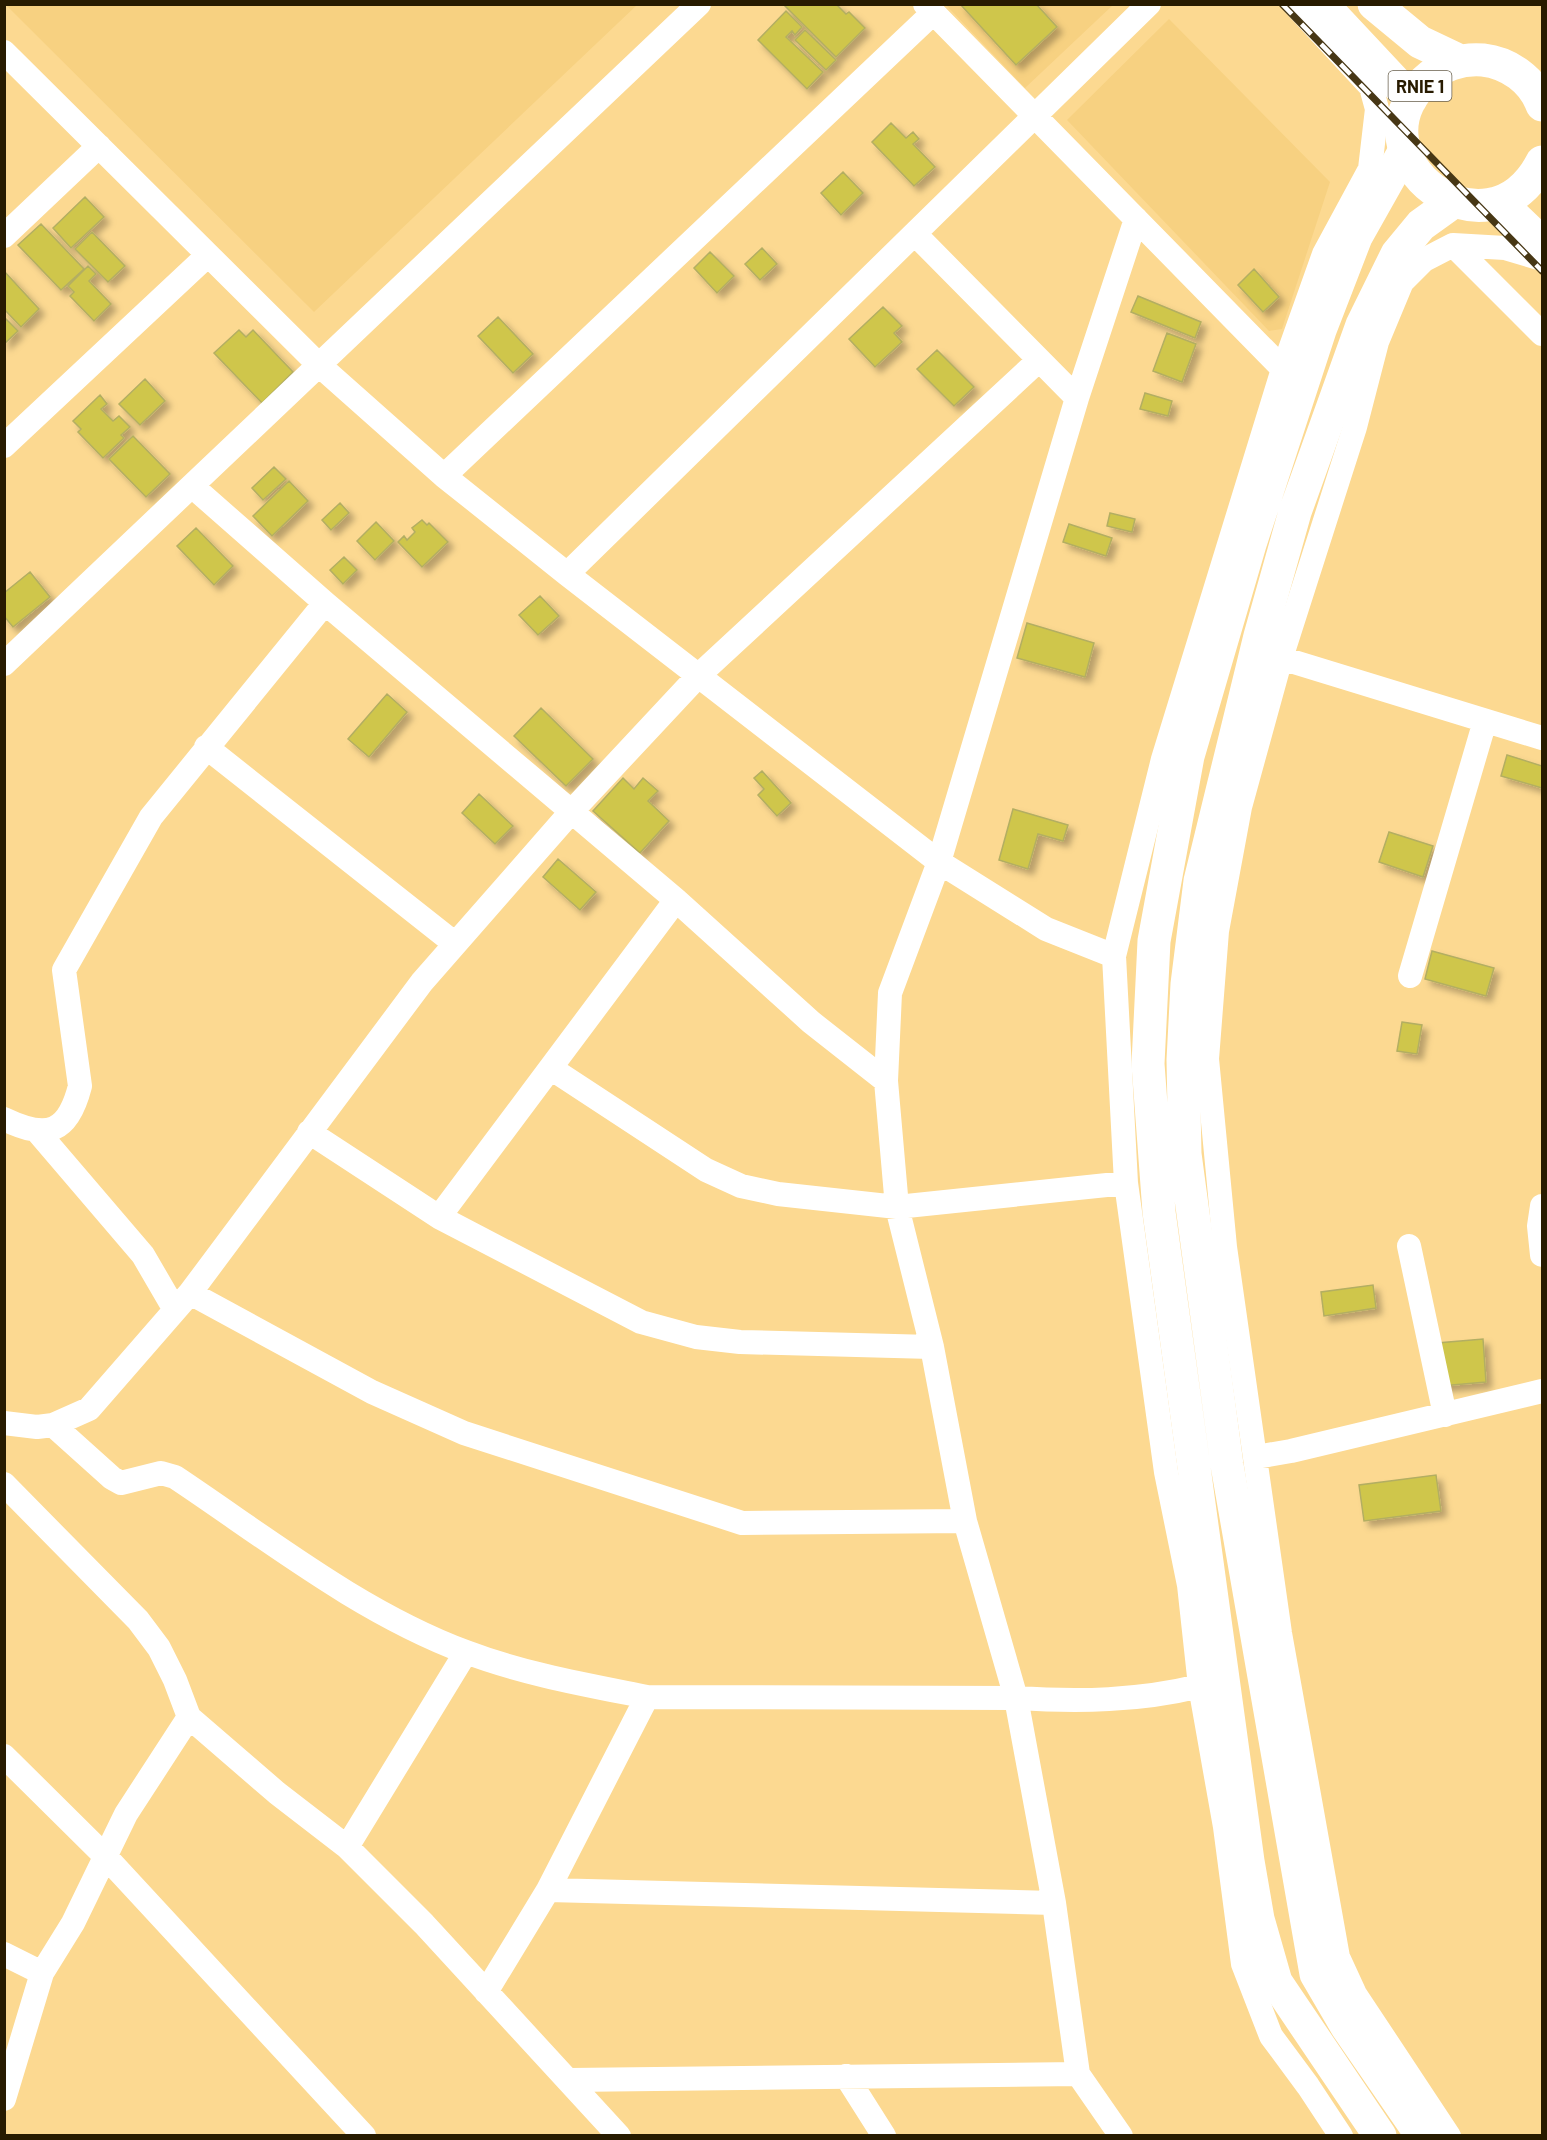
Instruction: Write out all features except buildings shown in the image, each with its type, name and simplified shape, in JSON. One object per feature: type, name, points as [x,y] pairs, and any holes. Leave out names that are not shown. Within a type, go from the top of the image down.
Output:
[{"type":"main road","name":"RNIE 1","points":[[1322,4],[1411,99]]},
{"type":"main road","name":"RNIE 1","points":[[1374,4],[1420,42],[1460,62]]},
{"type":"main road","name":"RNIE 1","points":[[1542,105],[1532,86],[1506,67],[1476,60],[1460,62],[1431,74],[1411,99],[1402,127],[1405,150],[1417,175],[1427,186],[1453,201],[1479,207],[1498,202],[1525,186],[1542,162]]},
{"type":"main road","points":[[1380,2136],[1276,1982],[1258,1918],[1246,1849],[1159,1212],[1148,1064],[1154,941],[1188,756],[1250,544],[1293,376],[1320,330],[1356,237],[1405,150]]},
{"type":"main road","points":[[1422,2136],[1347,2027],[1316,1974],[1227,1465],[1185,1154],[1183,1060],[1187,984],[1200,881],[1260,636],[1295,512],[1362,325],[1397,254],[1421,225],[1453,201]]},
{"type":"main road","points":[[1498,202],[1542,243]]},
{"type":"street","points":[[4,664],[699,4]]},
{"type":"street","points":[[567,574],[1149,4]]},
{"type":"street","points":[[1294,4],[1371,87],[1377,110],[1370,169],[1324,254],[1293,376],[1163,759],[1114,956],[1126,1183],[1166,1472],[1189,1585],[1200,1686],[1225,1827],[1243,1964],[1271,2036],[1341,2136]]},
{"type":"street","points":[[444,476],[929,9],[1293,376]]},
{"type":"street","points":[[4,52],[319,365],[444,476],[939,862],[1047,929],[1114,956]]},
{"type":"street","points":[[4,236],[99,146]]},
{"type":"street","points":[[1121,2136],[1078,2074],[1054,1903],[1017,1698],[965,1521],[932,1347],[897,1207],[886,1081],[890,993],[939,862],[1077,398],[1136,219]]},
{"type":"street","points":[[915,234],[1077,398]]},
{"type":"street","points":[[1453,245],[1542,334]]},
{"type":"street","points":[[1449,2136],[1355,1994],[1338,1957],[1280,1633],[1225,1247],[1207,1059],[1216,931],[1240,807],[1281,658],[1355,427],[1377,342],[1402,282],[1424,260],[1453,245],[1505,248],[1542,259]]},
{"type":"street","points":[[4,446],[208,255]]},
{"type":"street","points":[[4,1423],[37,1427],[53,1425],[89,1409],[183,1301],[309,1132],[454,944],[571,812],[699,675],[1038,361]]},
{"type":"street","points":[[192,486],[325,603],[676,900],[810,1022],[886,1081]]},
{"type":"street","points":[[4,1119],[37,1131],[51,1131],[64,1124],[75,1104],[80,1086],[64,970],[152,817],[206,747],[325,603]]},
{"type":"street","points":[[1281,658],[1542,738]]},
{"type":"street","points":[[1410,976],[1485,721]]},
{"type":"street","points":[[206,747],[454,944]]},
{"type":"street","points":[[439,1217],[552,1069],[676,900]]},
{"type":"street","points":[[552,1069],[706,1170],[741,1186],[778,1194],[897,1207],[1126,1183]]},
{"type":"street","points":[[37,1131],[183,1301],[372,1392],[465,1433],[742,1523],[965,1521]]},
{"type":"street","points":[[309,1132],[439,1217],[641,1322],[685,1334],[740,1341],[932,1347]]},
{"type":"street","points":[[1542,1206],[1539,1226],[1542,1255]]},
{"type":"street","points":[[1409,1246],[1445,1415]]},
{"type":"street","points":[[1256,1457],[1542,1391]]},
{"type":"street","points":[[53,1425],[112,1478],[121,1483],[161,1473],[175,1477],[349,1592],[393,1618],[466,1652],[558,1678],[647,1698],[1017,1698],[1069,1701],[1125,1699],[1200,1686]]},
{"type":"street","points":[[4,1484],[138,1620],[159,1648],[175,1680],[189,1717],[277,1793],[347,1847],[424,1924],[620,2136]]},
{"type":"street","points":[[347,1847],[466,1652]]},
{"type":"street","points":[[486,1992],[548,1890],[647,1698]]},
{"type":"street","points":[[4,2098],[42,1973],[73,1923],[126,1814],[189,1717]]},
{"type":"street","points":[[4,1756],[106,1857],[364,2136]]},
{"type":"street","points":[[548,1890],[1054,1903]]},
{"type":"street","points":[[4,1954],[42,1973]]},
{"type":"street","points":[[569,2080],[1078,2074]]},
{"type":"street","points":[[846,2076],[884,2136]]},
{"type":"shaded area","points":[[5,4],[637,4],[637,5],[314,312]]},
{"type":"shaded area","points":[[946,5],[1113,5],[1025,88]]},
{"type":"shaded area","points":[[1169,19],[1330,182],[1282,329],[1269,331],[1067,120]]},
{"type":"railway","points":[[1282,4],[1542,271]]}]
